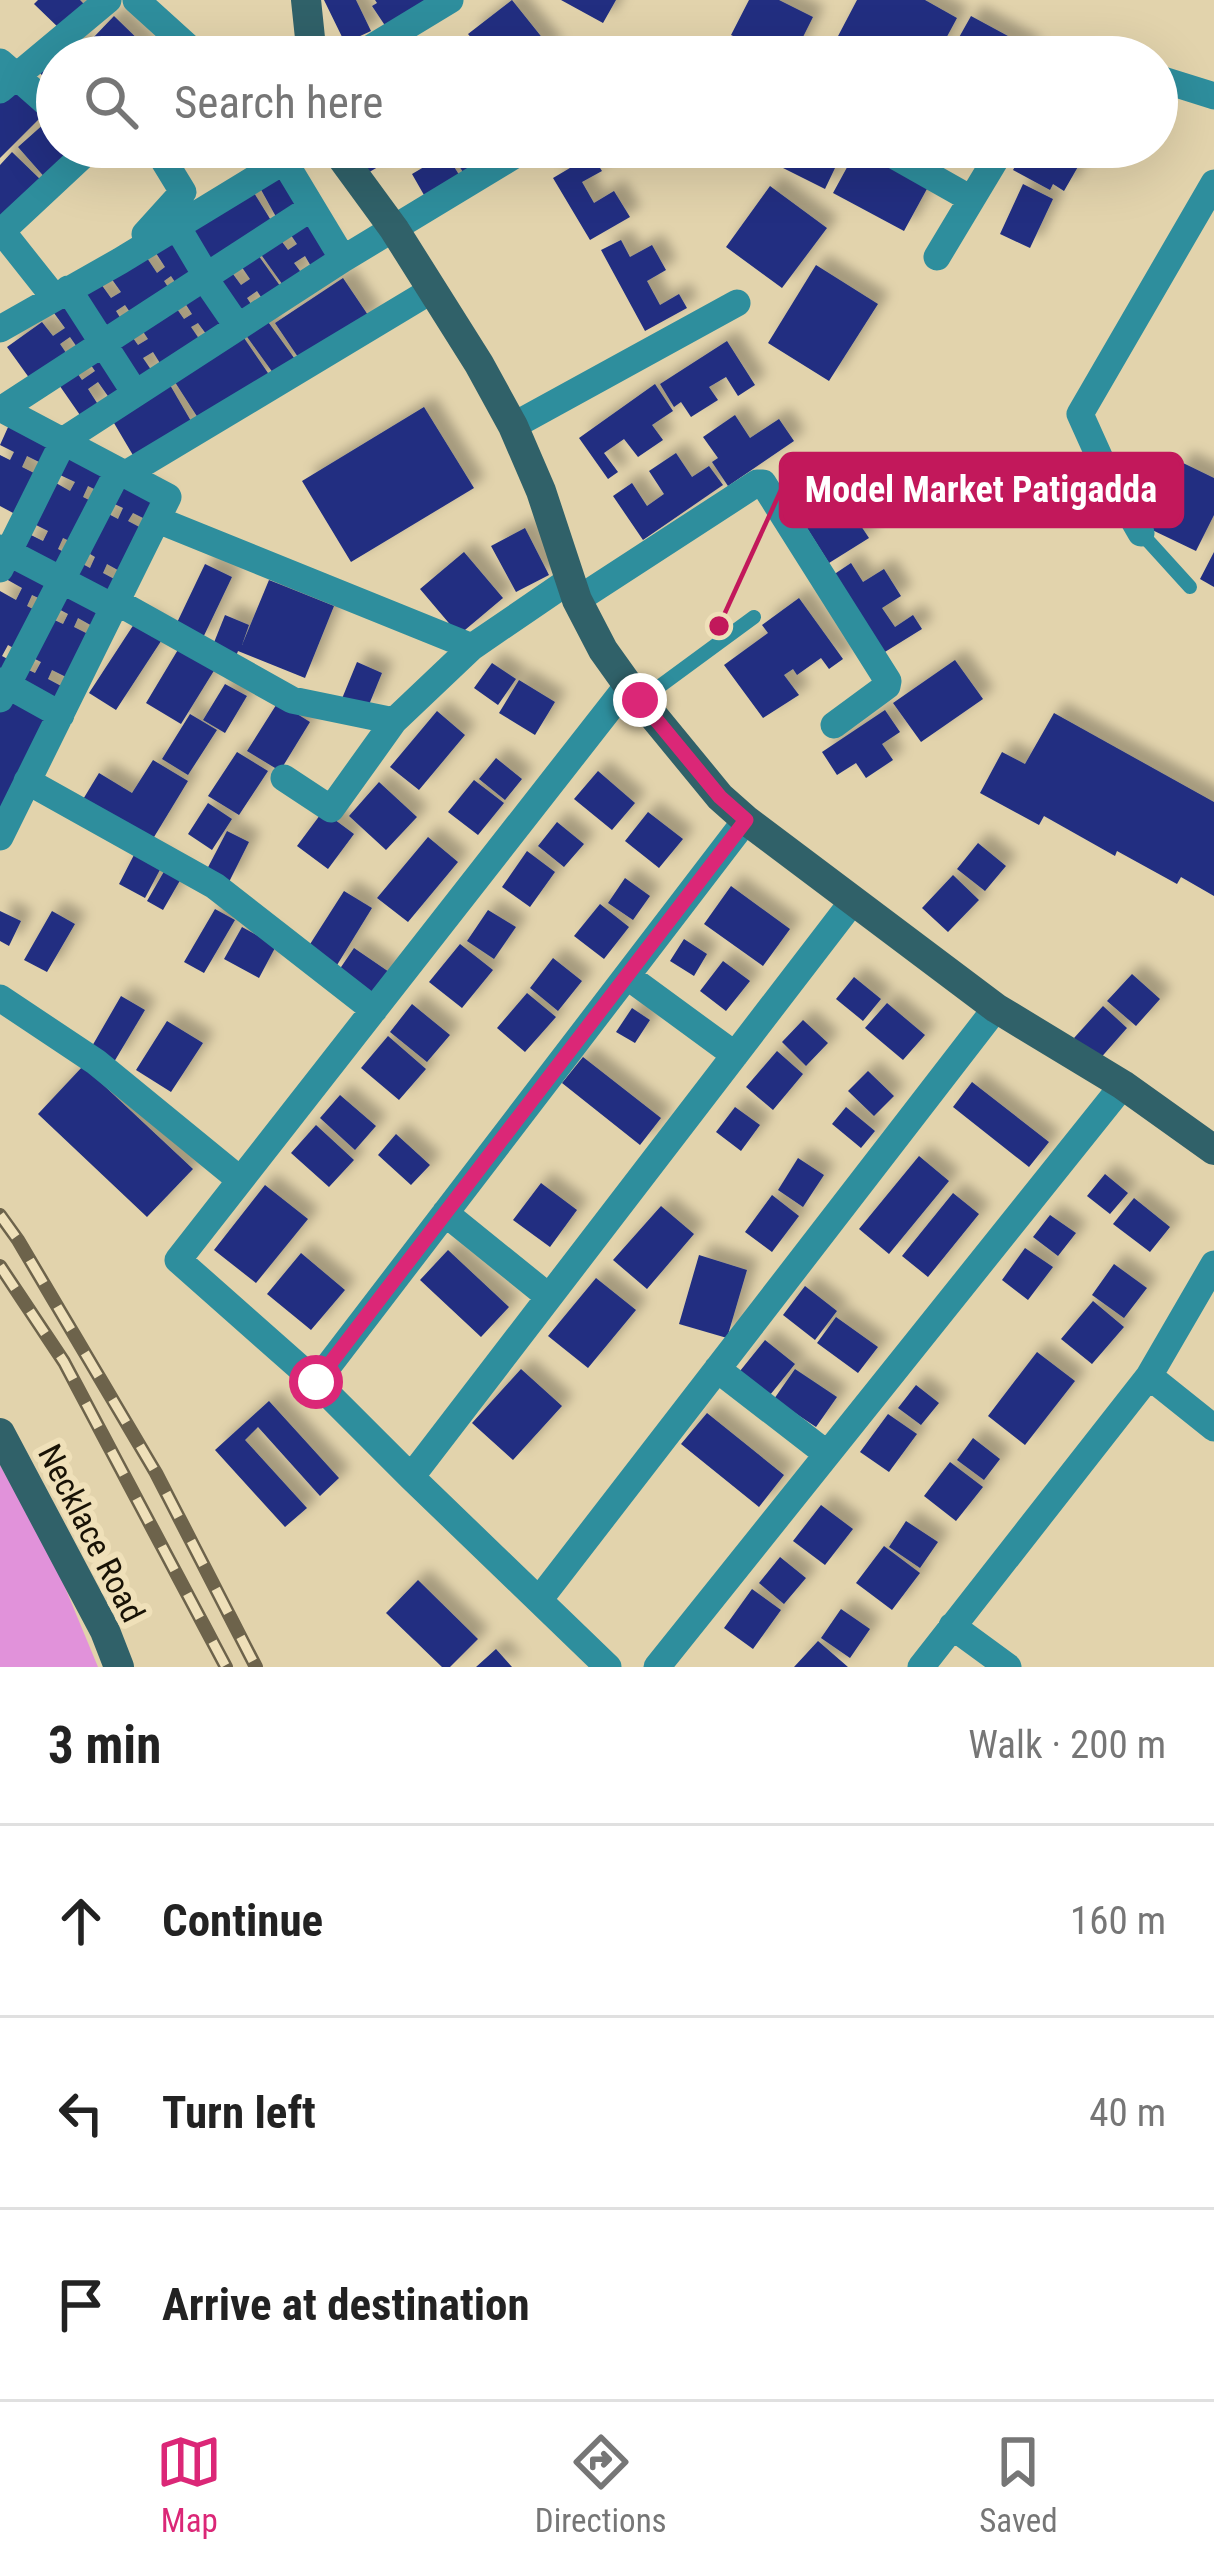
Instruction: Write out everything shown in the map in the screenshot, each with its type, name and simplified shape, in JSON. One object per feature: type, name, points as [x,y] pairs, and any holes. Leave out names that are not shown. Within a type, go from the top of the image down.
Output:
[{"type":"street","points":[[60,36],[108,0]]},
{"type":"street","points":[[136,0],[176,36]]},
{"type":"street","points":[[391,36],[450,0]]},
{"type":"street","points":[[308,1],[310,36]]},
{"type":"street","points":[[36,54],[6,76],[36,97]]},
{"type":"street","points":[[1178,85],[1214,96]]},
{"type":"street","points":[[69,168],[1,230],[105,344],[135,393]]},
{"type":"street","points":[[120,261],[183,192],[168,168]]},
{"type":"street","points":[[0,329],[274,168]]},
{"type":"street","points":[[307,168],[311,208],[343,259]]},
{"type":"street","points":[[325,168],[394,229],[479,364],[541,490],[574,590],[603,650],[720,797],[997,1008],[1123,1084],[1214,1150]]},
{"type":"street","points":[[394,721],[292,700],[116,605],[3,556],[64,440],[343,259],[494,168]]},
{"type":"street","points":[[916,168],[971,199]]},
{"type":"street","points":[[937,257],[990,168]]},
{"type":"street","points":[[1141,533],[1080,414],[1214,183]]},
{"type":"street","points":[[3,416],[311,208]]},
{"type":"street","points":[[176,225],[238,327]]},
{"type":"street","points":[[61,715],[2,688],[121,473],[432,290]]},
{"type":"street","points":[[513,426],[737,303]]},
{"type":"street","points":[[1,831],[168,497],[64,440],[3,416]]},
{"type":"street","points":[[284,778],[331,809],[394,721],[472,646],[757,483],[763,484],[888,681],[834,725]]},
{"type":"street","points":[[158,520],[472,646]]},
{"type":"street","points":[[608,1667],[316,1382],[178,1260],[374,1010],[634,692]]},
{"type":"street","points":[[27,781],[215,886],[374,1010]]},
{"type":"street","points":[[316,1382],[746,820]]},
{"type":"street","points":[[411,1478],[853,901]]},
{"type":"street","points":[[627,976],[735,1055]]},
{"type":"street","points":[[0,998],[96,1062],[239,1179]]},
{"type":"street","points":[[538,1600],[997,1008]]},
{"type":"street","points":[[657,1667],[1123,1084]]},
{"type":"street","points":[[445,1213],[549,1297]]},
{"type":"street","points":[[921,1667],[1149,1376],[1214,1264]]},
{"type":"street","points":[[717,1369],[827,1454]]},
{"type":"street","points":[[1149,1376],[1214,1428]]},
{"type":"street","name":"Necklace Road","points":[[0,1432],[105,1631],[118,1667]]},
{"type":"street","points":[[952,1626],[1009,1667]]},
{"type":"lane","points":[[1141,533],[1190,587]]},
{"type":"lane","points":[[634,692],[754,617]]},
{"type":"shaded area","points":[[0,1465],[57,1568],[98,1667],[0,1667]]},
{"type":"building","points":[[38,0],[80,0],[86,6],[62,31],[34,4]]},
{"type":"building","points":[[324,0],[356,0],[371,31],[342,36]]},
{"type":"building","points":[[375,0],[440,0],[390,33],[372,6]]},
{"type":"building","points":[[512,0],[541,36],[470,36]]},
{"type":"building","points":[[561,0],[616,0],[603,23]]},
{"type":"building","points":[[749,0],[779,0],[813,17],[804,36],[731,35]]},
{"type":"building","points":[[857,0],[925,0],[957,18],[947,36],[838,36]]},
{"type":"building","points":[[114,16],[135,36],[95,36]]},
{"type":"building","points":[[971,16],[1008,36],[960,36]]},
{"type":"building","points":[[16,84],[36,104],[36,122],[0,158],[0,100]]},
{"type":"building","points":[[36,131],[36,167],[18,147]]},
{"type":"building","points":[[12,152],[42,181],[0,217],[0,165]]},
{"type":"building","points":[[36,168],[61,168],[47,180]]},
{"type":"building","points":[[422,168],[455,168],[463,181],[428,202],[412,174]]},
{"type":"building","points":[[460,168],[482,168],[467,178]]},
{"type":"building","points":[[570,168],[600,168],[582,182],[594,203],[614,191],[630,217],[590,240],[553,178]]},
{"type":"building","points":[[783,168],[835,168],[825,189]]},
{"type":"building","points":[[847,168],[892,168],[928,187],[904,231],[833,193]]},
{"type":"building","points":[[1077,168],[1064,191],[1053,184],[1050,190],[1013,170]]},
{"type":"building","points":[[281,174],[302,212],[280,224],[259,186]]},
{"type":"building","points":[[1023,184],[1053,199],[1030,248],[1000,234]]},
{"type":"building","points":[[770,186],[827,228],[782,288],[726,247]]},
{"type":"building","points":[[251,188],[272,222],[207,262],[186,229]]},
{"type":"building","points":[[303,217],[331,255],[312,268],[305,256],[294,263],[303,275],[285,288],[257,249],[277,235],[288,250],[297,244],[286,228]]},
{"type":"building","points":[[177,234],[204,276],[181,291],[171,276],[164,281],[174,296],[136,321],[125,305],[116,311],[126,327],[110,338],[82,296],[101,284],[111,298],[121,292],[111,278],[145,255],[157,273],[165,267],[154,250]]},
{"type":"building","points":[[621,240],[630,257],[652,245],[666,270],[647,281],[660,305],[679,294],[687,308],[645,331],[601,250]]},
{"type":"building","points":[[256,252],[283,290],[265,303],[257,291],[247,298],[255,310],[237,322],[210,284],[230,270],[241,285],[250,279],[239,263]]},
{"type":"building","points":[[816,265],[878,304],[829,381],[768,343]]},
{"type":"building","points":[[343,278],[370,318],[302,363],[275,323]]},
{"type":"building","points":[[204,281],[232,323],[209,338],[198,323],[191,327],[202,343],[163,368],[153,352],[143,358],[154,374],[137,385],[109,344],[128,331],[138,345],[148,339],[138,324],[172,302],[184,319],[192,314],[181,297]]},
{"type":"building","points":[[67,304],[96,343],[81,353],[70,337],[60,344],[71,360],[35,386],[7,347],[42,322],[53,336],[65,328],[54,313]]},
{"type":"building","points":[[266,319],[297,362],[276,377],[245,334]]},
{"type":"building","points":[[242,335],[270,376],[200,421],[173,379]]},
{"type":"building","points":[[727,341],[755,385],[738,396],[726,377],[709,387],[718,400],[691,417],[681,402],[674,407],[660,384]]},
{"type":"building","points":[[101,347],[128,387],[110,399],[98,382],[88,389],[99,406],[82,418],[55,379],[73,367],[82,380],[95,371],[86,358]]},
{"type":"building","points":[[655,384],[673,411],[652,425],[663,440],[638,457],[624,439],[604,453],[618,472],[608,479],[579,438]]},
{"type":"building","points":[[170,385],[195,428],[137,462],[111,418]]},
{"type":"building","points":[[424,407],[474,488],[351,562],[302,481]]},
{"type":"building","points":[[735,415],[750,438],[779,419],[794,441],[728,486],[712,462],[718,458],[703,437]]},
{"type":"building","points":[[9,425],[50,446],[41,463],[27,456],[22,467],[36,474],[15,514],[0,506],[0,455],[10,460],[14,452],[0,445]]},
{"type":"building","points":[[676,453],[692,477],[709,466],[723,485],[643,540],[613,496],[632,483],[647,506],[664,494],[649,471]]},
{"type":"building","points":[[70,455],[111,477],[102,493],[88,486],[83,497],[97,504],[76,544],[63,538],[58,549],[70,555],[61,573],[20,552],[29,534],[43,541],[48,531],[34,524],[56,483],[70,491],[75,482],[60,475]]},
{"type":"building","points":[[1181,462],[1214,478],[1214,515],[1196,551],[1148,528]]},
{"type":"building","points":[[827,474],[838,491],[818,503],[831,523],[851,511],[869,538],[829,563],[788,498]]},
{"type":"building","points":[[117,479],[160,501],[149,521],[133,513],[128,521],[145,530],[123,573],[107,564],[103,573],[118,581],[108,601],[65,579],[75,560],[90,568],[101,510],[118,519],[123,508],[106,500]]},
{"type":"building","points":[[525,528],[549,575],[516,592],[491,546]]},
{"type":"building","points":[[464,552],[503,598],[459,635],[420,589]]},
{"type":"building","points":[[1214,552],[1214,587],[1200,579]]},
{"type":"building","points":[[14,562],[56,583],[47,602],[32,595],[27,606],[41,613],[21,652],[8,645],[2,656],[15,663],[0,676],[0,591],[16,600],[22,588],[6,579]]},
{"type":"building","points":[[851,563],[863,582],[884,569],[901,596],[882,608],[895,627],[913,615],[922,629],[880,655],[830,577]]},
{"type":"building","points":[[205,564],[232,577],[200,644],[173,631]]},
{"type":"building","points":[[269,580],[334,606],[305,678],[238,651],[235,659],[211,650],[225,615],[249,625],[242,645]]},
{"type":"building","points":[[62,585],[105,607],[94,627],[78,618],[74,627],[90,635],[68,678],[52,670],[48,679],[63,687],[53,706],[10,685],[20,666],[35,673],[41,662],[35,659],[46,616],[63,624],[68,614],[51,605]]},
{"type":"building","points":[[799,598],[843,659],[829,669],[821,658],[797,675],[793,669],[784,675],[799,695],[763,718],[724,665],[768,633],[762,625]]},
{"type":"building","points":[[138,618],[165,635],[116,710],[89,693]]},
{"type":"building","points":[[179,648],[215,669],[181,724],[146,703]]},
{"type":"building","points":[[955,660],[983,699],[921,742],[893,703]]},
{"type":"building","points":[[357,662],[382,673],[366,712],[341,701]]},
{"type":"building","points":[[492,663],[516,679],[498,705],[474,688]]},
{"type":"building","points":[[519,680],[555,702],[535,735],[499,713]]},
{"type":"building","points":[[225,684],[247,696],[225,733],[203,720]]},
{"type":"building","points":[[8,689],[50,710],[0,812],[0,705]]},
{"type":"building","points":[[278,702],[310,722],[280,771],[247,751]]},
{"type":"building","points":[[885,710],[900,732],[882,744],[893,760],[866,778],[856,763],[837,775],[822,752]]},
{"type":"building","points":[[437,711],[465,735],[419,790],[390,767]]},
{"type":"building","points":[[1054,713],[1214,802],[1214,896],[1181,877],[1177,884],[1117,851],[1115,856],[1044,816],[1039,825],[980,793],[1002,752],[1025,764]]},
{"type":"building","points":[[190,714],[217,730],[188,775],[162,759]]},
{"type":"building","points":[[237,752],[268,771],[239,815],[208,796]]},
{"type":"building","points":[[496,758],[522,779],[505,800],[479,779]]},
{"type":"building","points":[[153,760],[188,781],[151,842],[82,801],[99,773],[132,793]]},
{"type":"building","points":[[598,771],[635,803],[612,830],[574,799]]},
{"type":"building","points":[[474,780],[504,803],[478,835],[448,812]]},
{"type":"building","points":[[379,782],[417,817],[386,850],[349,816]]},
{"type":"building","points":[[208,803],[232,819],[212,850],[188,834]]},
{"type":"building","points":[[323,811],[354,834],[328,869],[297,846]]},
{"type":"building","points":[[648,812],[683,839],[659,868],[625,841]]},
{"type":"building","points":[[557,822],[584,844],[564,867],[538,846]]},
{"type":"building","points":[[227,831],[249,842],[228,884],[205,873]]},
{"type":"building","points":[[428,837],[458,862],[408,922],[377,898]]},
{"type":"building","points":[[978,843],[1006,866],[985,891],[957,869]]},
{"type":"building","points":[[136,851],[163,864],[145,898],[119,884]]},
{"type":"building","points":[[527,851],[555,872],[530,907],[502,887]]},
{"type":"building","points":[[166,868],[182,877],[163,910],[147,901]]},
{"type":"building","points":[[953,875],[979,900],[948,932],[922,908]]},
{"type":"building","points":[[625,878],[650,896],[633,920],[608,903]]},
{"type":"building","points":[[731,886],[790,929],[763,966],[704,924]]},
{"type":"building","points":[[344,891],[372,908],[334,970],[305,952]]},
{"type":"building","points":[[600,904],[629,927],[604,959],[574,936]]},
{"type":"building","points":[[215,909],[235,920],[204,973],[184,962]]},
{"type":"building","points":[[488,910],[516,927],[494,959],[467,941]]},
{"type":"building","points":[[0,911],[21,921],[9,946],[0,941]]},
{"type":"building","points":[[52,911],[75,924],[47,972],[24,960]]},
{"type":"building","points":[[242,927],[276,946],[259,978],[224,959]]},
{"type":"building","points":[[684,939],[707,954],[694,976],[670,961]]},
{"type":"building","points":[[460,944],[493,970],[462,1008],[429,982]]},
{"type":"building","points":[[354,948],[392,974],[375,999],[337,973]]},
{"type":"building","points":[[553,958],[582,981],[558,1011],[530,988]]},
{"type":"building","points":[[723,961],[750,981],[726,1011],[700,991]]},
{"type":"building","points":[[1132,974],[1160,999],[1136,1026],[1107,1001]]},
{"type":"building","points":[[854,977],[881,999],[863,1021],[836,999]]},
{"type":"building","points":[[527,993],[556,1017],[525,1052],[497,1028]]},
{"type":"building","points":[[121,996],[145,1010],[114,1062],[91,1048]]},
{"type":"building","points":[[887,1003],[925,1035],[903,1060],[865,1028]]},
{"type":"building","points":[[412,1004],[450,1035],[427,1062],[390,1032]]},
{"type":"building","points":[[1103,1006],[1127,1028],[1098,1061],[1074,1038]]},
{"type":"building","points":[[632,1008],[650,1020],[635,1043],[616,1032]]},
{"type":"building","points":[[803,1020],[828,1043],[806,1066],[782,1042]]},
{"type":"building","points":[[167,1021],[203,1043],[171,1092],[136,1070]]},
{"type":"building","points":[[388,1036],[426,1069],[399,1100],[361,1068]]},
{"type":"building","points":[[777,1051],[803,1074],[773,1110],[746,1087]]},
{"type":"building","points":[[583,1057],[661,1118],[640,1145],[562,1083]]},
{"type":"building","points":[[83,1066],[193,1169],[147,1217],[38,1114]]},
{"type":"building","points":[[868,1071],[894,1096],[874,1116],[848,1091]]},
{"type":"building","points":[[972,1082],[1049,1142],[1029,1167],[953,1107]]},
{"type":"building","points":[[340,1095],[376,1126],[355,1150],[320,1118]]},
{"type":"building","points":[[735,1107],[760,1125],[741,1151],[716,1132]]},
{"type":"building","points":[[846,1107],[875,1131],[861,1148],[832,1124]]},
{"type":"building","points":[[316,1125],[354,1160],[329,1187],[291,1153]]},
{"type":"building","points":[[396,1134],[430,1165],[411,1185],[378,1155]]},
{"type":"building","points":[[919,1156],[949,1181],[889,1254],[859,1229]]},
{"type":"building","points":[[798,1158],[824,1175],[803,1207],[778,1190]]},
{"type":"building","points":[[1105,1174],[1128,1193],[1110,1214],[1087,1196]]},
{"type":"building","points":[[541,1183],[577,1210],[550,1247],[513,1220]]},
{"type":"building","points":[[265,1185],[308,1219],[256,1283],[214,1250]]},
{"type":"building","points":[[953,1193],[979,1214],[928,1277],[902,1256]]},
{"type":"building","points":[[772,1195],[799,1216],[772,1252],[745,1232]]},
{"type":"building","points":[[1134,1198],[1170,1227],[1150,1252],[1113,1224]]},
{"type":"building","points":[[661,1206],[694,1234],[647,1289],[613,1260]]},
{"type":"building","points":[[1050,1215],[1076,1233],[1058,1256],[1033,1237]]},
{"type":"building","points":[[1025,1248],[1053,1267],[1028,1300],[1002,1280]]},
{"type":"building","points":[[448,1250],[509,1307],[481,1337],[420,1280]]},
{"type":"building","points":[[301,1253],[345,1290],[311,1330],[267,1294]]},
{"type":"building","points":[[699,1255],[747,1270],[727,1338],[679,1324]]},
{"type":"building","points":[[1114,1264],[1147,1288],[1124,1318],[1092,1295]]},
{"type":"building","points":[[596,1278],[636,1310],[588,1368],[548,1336]]},
{"type":"building","points":[[805,1286],[837,1311],[815,1340],[783,1315]]},
{"type":"building","points":[[1093,1301],[1124,1327],[1092,1364],[1061,1339]]},
{"type":"building","points":[[836,1317],[878,1347],[858,1373],[817,1343]]},
{"type":"building","points":[[765,1340],[795,1364],[770,1395],[740,1371]]},
{"type":"building","points":[[1037,1352],[1075,1381],[1025,1445],[988,1416]]},
{"type":"building","points":[[521,1369],[562,1406],[513,1460],[472,1423]]},
{"type":"building","points":[[795,1369],[837,1397],[816,1427],[774,1399]]},
{"type":"building","points":[[916,1385],[939,1403],[921,1425],[898,1408]]},
{"type":"building","points":[[269,1401],[339,1478],[320,1496],[258,1427],[245,1440],[307,1508],[285,1527],[215,1450]]},
{"type":"building","points":[[707,1413],[784,1475],[759,1507],[681,1444]]},
{"type":"building","points":[[888,1414],[917,1434],[889,1472],[860,1452]]},
{"type":"building","points":[[973,1438],[1000,1459],[984,1480],[957,1460]]},
{"type":"building","points":[[950,1462],[983,1487],[956,1521],[924,1496]]},
{"type":"building","points":[[821,1505],[853,1529],[825,1565],[793,1541]]},
{"type":"building","points":[[906,1521],[938,1542],[920,1568],[889,1547]]},
{"type":"building","points":[[884,1546],[920,1573],[892,1610],[856,1583]]},
{"type":"building","points":[[780,1557],[806,1578],[784,1604],[759,1583]]},
{"type":"building","points":[[418,1580],[478,1639],[450,1667],[442,1667],[386,1613]]},
{"type":"building","points":[[752,1589],[781,1610],[753,1649],[724,1628]]},
{"type":"building","points":[[841,1609],[870,1629],[850,1658],[821,1638]]},
{"type":"building","points":[[818,1641],[848,1667],[794,1667]]},
{"type":"building","points":[[496,1649],[512,1667],[476,1667]]},
{"type":"railway","points":[[0,1215],[156,1473],[256,1667]]},
{"type":"railway","points":[[0,1266],[64,1362],[226,1667]]},
{"type":"place","name":"Model Market Patigadda","points":[[719,626]]},
{"type":"route","points":[[316,1382],[746,820],[720,797],[640,700]]}]
